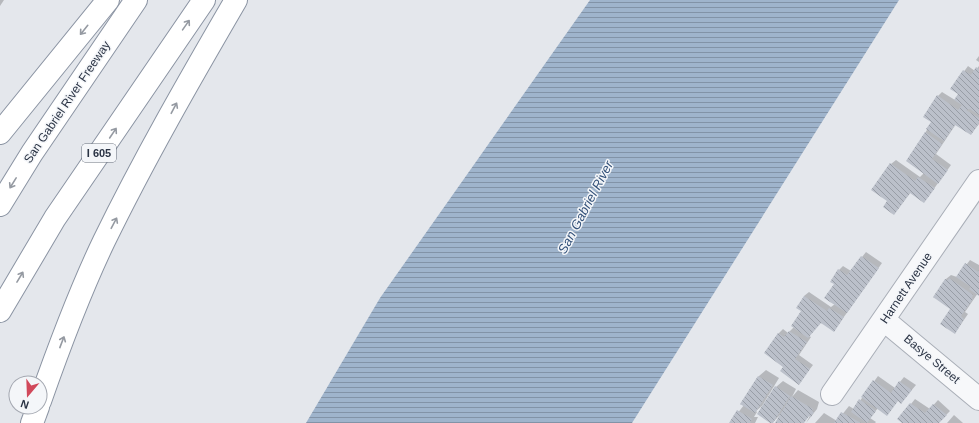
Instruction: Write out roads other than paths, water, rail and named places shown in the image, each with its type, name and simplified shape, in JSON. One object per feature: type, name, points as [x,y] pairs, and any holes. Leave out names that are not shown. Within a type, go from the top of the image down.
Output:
[{"type":"highway","points":[[0,133],[108,0]]},
{"type":"highway","name":"San Gabriel River Freeway","points":[[0,204],[32,153],[136,0]]},
{"type":"highway","name":"I 605","points":[[0,311],[55,218],[204,0]]},
{"type":"highway","points":[[48,380],[75,308],[104,242],[190,78],[236,0]]},
{"type":"street","name":"Harnett Avenue","points":[[832,394],[979,181]]},
{"type":"street","name":"Basye Street","points":[[884,320],[979,399]]},
{"type":"water","name":"San Gabriel River","points":[[590,0],[899,0],[632,423],[306,423],[380,298]]}]
